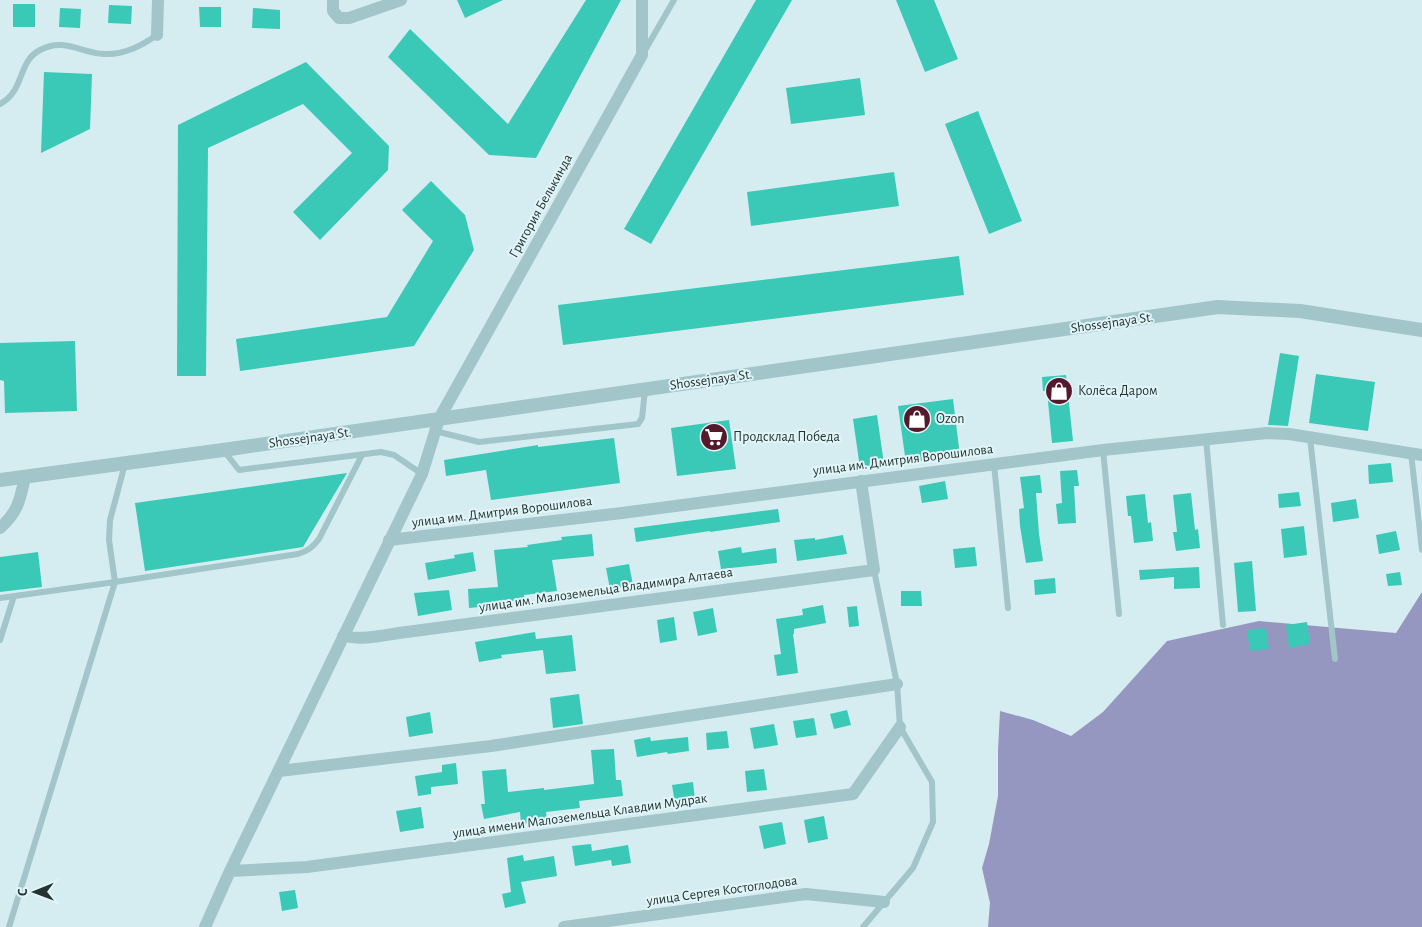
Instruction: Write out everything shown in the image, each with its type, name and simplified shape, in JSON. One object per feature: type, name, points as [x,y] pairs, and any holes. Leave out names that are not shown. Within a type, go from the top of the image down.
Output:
[{"type":"street","points":[[157,35],[158,0]]},
{"type":"street","points":[[333,0],[333,11],[339,18],[349,18],[401,0]]},
{"type":"street","name":"Григория Белькинда","points":[[205,927],[230,871],[422,474],[437,425],[642,55],[642,0]]},
{"type":"street","name":"Shossejnaya St.","points":[[0,480],[223,450],[437,425],[645,390],[1218,308],[1300,311],[1422,330]]},
{"type":"street","name":"улица им. Дмитрия Ворошилова","points":[[389,540],[622,513],[1103,450],[1267,433],[1417,454]]},
{"type":"street","points":[[0,528],[11,518],[20,504],[25,476]]},
{"type":"street","points":[[861,481],[874,570]]},
{"type":"street","name":"улица им. Малоземельца Владимира Алтаева","points":[[343,636],[356,639],[368,638],[874,570]]},
{"type":"street","points":[[279,771],[491,746],[897,684]]},
{"type":"street","name":"улица имени Малоземельца Клавдии Мудрак","points":[[230,871],[308,867],[853,794],[900,727]]},
{"type":"street","name":"улица Сергея Костоглодова","points":[[564,927],[806,894],[884,902]]},
{"type":"lane","points":[[642,55],[674,0]]},
{"type":"lane","points":[[0,104],[9,99],[17,88],[21,74],[28,61],[39,50],[55,45],[71,45],[89,52],[104,54],[122,52],[142,45],[157,35]]},
{"type":"lane","points":[[437,425],[479,442],[638,424],[642,418],[645,390]]},
{"type":"lane","points":[[1310,438],[1335,659]]},
{"type":"lane","points":[[1206,439],[1223,625]]},
{"type":"lane","points":[[223,450],[239,470],[381,452],[394,455],[422,474]]},
{"type":"lane","points":[[1103,450],[1119,614]]},
{"type":"lane","points":[[1417,454],[1422,550]]},
{"type":"lane","points":[[0,598],[115,582],[307,551],[319,539],[362,455]]},
{"type":"lane","points":[[9,927],[115,582],[108,540],[110,520],[125,463]]},
{"type":"lane","points":[[994,464],[1008,608]]},
{"type":"lane","points":[[863,927],[913,868],[933,822],[932,782],[900,727],[897,684],[874,570]]},
{"type":"lane","points":[[0,640],[14,596]]},
{"type":"shaded area","points":[[1422,592],[1422,927],[988,927],[990,903],[982,868],[989,844],[998,796],[1000,711],[1033,720],[1071,736],[1103,712],[1167,641],[1259,621],[1396,633]]},
{"type":"building","points":[[457,0],[503,0],[465,18]]},
{"type":"building","points":[[586,0],[621,0],[536,158],[489,155],[388,57],[410,29],[508,124]]},
{"type":"building","points":[[756,0],[792,0],[651,244],[624,229]]},
{"type":"building","points":[[896,0],[934,0],[958,59],[925,72]]},
{"type":"building","points":[[13,4],[35,4],[35,27],[13,27]]},
{"type":"building","points":[[109,5],[132,6],[131,24],[108,23]]},
{"type":"building","points":[[199,7],[221,7],[221,27],[200,27]]},
{"type":"building","points":[[60,8],[81,9],[80,28],[59,27]]},
{"type":"building","points":[[253,8],[280,10],[280,29],[252,28]]},
{"type":"building","points":[[306,62],[389,146],[388,170],[320,240],[293,212],[352,153],[303,104],[208,148],[206,376],[177,376],[178,125]]},
{"type":"building","points":[[44,72],[92,74],[90,129],[41,153]]},
{"type":"building","points":[[860,78],[865,115],[791,124],[786,88]]},
{"type":"building","points":[[978,111],[1022,221],[989,234],[945,124]]},
{"type":"building","points":[[894,172],[899,206],[751,226],[747,192]]},
{"type":"building","points":[[431,181],[465,215],[474,250],[414,346],[240,371],[236,339],[387,317],[433,241],[402,210]]},
{"type":"building","points":[[959,256],[964,295],[563,345],[558,305]]},
{"type":"building","points":[[75,341],[77,411],[5,413],[4,381],[0,380],[0,343]]},
{"type":"building","points":[[1280,353],[1299,356],[1288,426],[1268,425]]},
{"type":"building","points":[[1316,374],[1375,382],[1368,431],[1309,423]]},
{"type":"building","points":[[1066,375],[1073,441],[1052,443],[1047,391],[1043,391],[1042,377]]},
{"type":"building","points":[[953,399],[960,456],[906,463],[898,406]]},
{"type":"building","points":[[877,415],[884,464],[860,468],[853,419]]},
{"type":"building","points":[[729,420],[736,469],[677,476],[671,428]]},
{"type":"building","points":[[614,438],[620,483],[491,500],[486,470],[446,476],[444,460],[538,445],[538,447]]},
{"type":"building","points":[[1391,463],[1393,482],[1369,484],[1368,465]]},
{"type":"building","points":[[1077,470],[1079,486],[1074,486],[1076,523],[1058,524],[1056,504],[1062,503],[1060,471]]},
{"type":"building","points":[[347,473],[303,547],[145,571],[135,503]]},
{"type":"building","points":[[1040,475],[1042,493],[1036,493],[1043,561],[1026,563],[1020,526],[1019,509],[1024,508],[1020,477]]},
{"type":"building","points":[[945,481],[948,499],[922,503],[919,486]]},
{"type":"building","points":[[1299,492],[1301,506],[1279,508],[1278,494]]},
{"type":"building","points":[[1191,493],[1195,530],[1198,529],[1200,548],[1176,551],[1173,532],[1177,532],[1173,495]]},
{"type":"building","points":[[1145,494],[1148,523],[1151,522],[1153,541],[1134,543],[1131,516],[1128,516],[1126,496]]},
{"type":"building","points":[[1356,499],[1359,518],[1333,522],[1331,503]]},
{"type":"building","points":[[778,509],[780,522],[636,542],[634,528]]},
{"type":"building","points":[[1304,526],[1307,555],[1284,558],[1281,529]]},
{"type":"building","points":[[1396,531],[1400,550],[1379,554],[1376,535]]},
{"type":"building","points":[[592,534],[594,556],[552,560],[557,591],[524,595],[524,599],[469,608],[468,589],[498,587],[494,550],[528,547],[527,545],[562,540],[561,537]]},
{"type":"building","points":[[843,535],[847,554],[797,561],[794,540],[815,538],[815,540]]},
{"type":"building","points":[[741,547],[742,553],[776,548],[777,563],[721,569],[718,551]]},
{"type":"building","points":[[975,547],[977,566],[955,568],[953,549]]},
{"type":"building","points":[[38,552],[42,587],[0,592],[0,557]]},
{"type":"building","points":[[473,552],[476,571],[428,580],[425,563],[455,558],[454,555]]},
{"type":"building","points":[[1252,561],[1256,611],[1238,612],[1234,563]]},
{"type":"building","points":[[629,564],[633,585],[610,589],[606,568]]},
{"type":"building","points":[[1199,567],[1200,588],[1174,589],[1174,577],[1140,580],[1139,570]]},
{"type":"building","points":[[1400,572],[1402,585],[1388,586],[1386,574]]},
{"type":"building","points":[[1055,578],[1056,593],[1035,595],[1034,580]]},
{"type":"building","points":[[449,590],[452,610],[418,616],[414,593]]},
{"type":"building","points":[[901,591],[921,591],[922,606],[901,606]]},
{"type":"building","points":[[823,605],[826,623],[794,629],[798,673],[777,676],[774,655],[781,654],[776,619],[803,615],[802,609]]},
{"type":"building","points":[[857,606],[859,626],[849,627],[847,607]]},
{"type":"building","points":[[713,608],[717,632],[698,636],[693,612]]},
{"type":"building","points":[[674,617],[677,640],[660,643],[657,620]]},
{"type":"building","points":[[1307,622],[1310,644],[1289,648],[1286,625]]},
{"type":"building","points":[[1266,628],[1269,649],[1250,651],[1247,630]]},
{"type":"building","points":[[535,632],[536,639],[572,635],[576,671],[546,674],[543,650],[501,655],[502,658],[479,662],[475,642]]},
{"type":"building","points":[[579,694],[583,724],[553,728],[550,698]]},
{"type":"building","points":[[847,710],[851,725],[834,729],[830,714]]},
{"type":"building","points":[[430,712],[433,733],[409,737],[406,717]]},
{"type":"building","points":[[814,718],[817,735],[796,738],[793,721]]},
{"type":"building","points":[[774,724],[778,745],[754,749],[750,728]]},
{"type":"building","points":[[727,731],[729,748],[707,750],[706,733]]},
{"type":"building","points":[[650,737],[651,741],[688,737],[689,751],[668,754],[667,752],[637,757],[634,740]]},
{"type":"building","points":[[614,749],[616,780],[621,780],[623,796],[579,801],[580,808],[546,812],[547,821],[521,824],[520,812],[484,819],[481,804],[485,804],[482,771],[506,769],[508,792],[594,784],[591,750]]},
{"type":"building","points":[[456,763],[458,784],[431,787],[431,794],[418,796],[415,776],[442,772],[442,765]]},
{"type":"building","points":[[764,769],[767,790],[747,792],[745,771]]},
{"type":"building","points":[[693,782],[695,800],[675,803],[672,785]]},
{"type":"building","points":[[421,807],[424,828],[400,832],[396,811]]},
{"type":"building","points":[[824,816],[828,839],[808,843],[804,820]]},
{"type":"building","points":[[782,822],[786,844],[764,849],[759,826]]},
{"type":"building","points":[[591,844],[592,851],[628,845],[631,863],[612,866],[611,860],[575,866],[572,846]]},
{"type":"building","points":[[523,855],[524,861],[554,856],[557,876],[521,882],[526,903],[505,908],[502,894],[511,892],[507,858]]},
{"type":"building","points":[[295,890],[298,908],[282,911],[279,892]]},
{"type":"place","name":"Колёса Даром","points":[[1059,391]]},
{"type":"place","name":"Ozon","points":[[917,419]]},
{"type":"place","name":"Продсклад Победа","points":[[714,437]]}]
